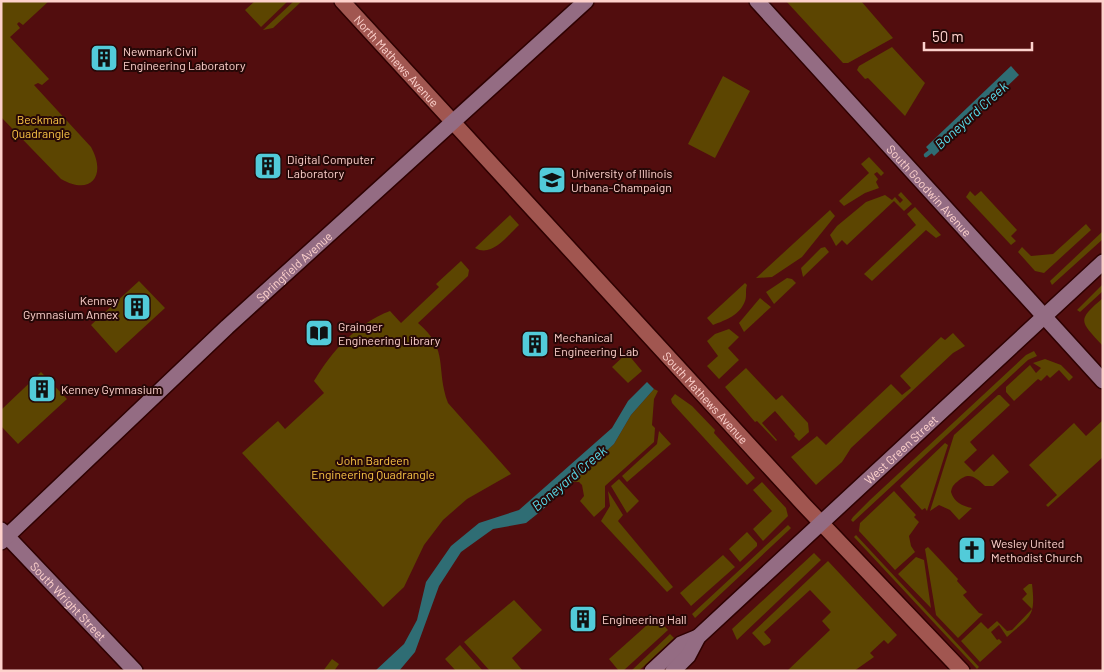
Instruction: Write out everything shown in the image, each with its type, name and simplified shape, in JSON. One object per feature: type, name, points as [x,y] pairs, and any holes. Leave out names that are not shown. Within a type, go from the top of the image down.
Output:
[{"type":"street","name":"North Mathews Avenue","points":[[342,1],[453,121]]},
{"type":"street","name":"Springfield Avenue","points":[[3,536],[142,406],[586,1]]},
{"type":"street","name":"South Goodwin Avenue","points":[[757,1],[1103,381]]},
{"type":"street","name":"South Mathews Avenue","points":[[453,121],[822,524],[962,671]]},
{"type":"street","name":"West Green Street","points":[[673,671],[688,656],[698,637],[1103,262]]},
{"type":"street","name":"South Wright Street","points":[[3,536],[135,671]]},
{"type":"street","name":"West Green Street","points":[[652,671],[680,644],[698,637]]},
{"type":"green space","name":"Beckman Quadrangle","points":[[1,1],[49,1],[23,25],[19,22],[17,24],[20,28],[10,37],[49,79],[42,85],[38,83],[34,85],[91,147],[96,157],[97,167],[93,180],[88,184],[72,184],[61,179],[1,117]]},
{"type":"green space","points":[[255,1],[288,1],[261,27],[245,10]]},
{"type":"green space","points":[[294,1],[302,1],[273,28],[263,30]]},
{"type":"green space","points":[[786,1],[861,1],[893,38],[848,63],[843,63]]},
{"type":"green space","points":[[892,47],[925,83],[905,116],[868,78],[865,79],[857,70],[859,66]]},
{"type":"green space","points":[[723,76],[750,91],[715,158],[688,144]]},
{"type":"green space","points":[[869,157],[884,173],[881,176],[877,172],[874,174],[878,179],[876,182],[879,188],[865,193],[844,206],[839,201],[869,173],[861,164]]},
{"type":"green space","points":[[970,191],[975,196],[981,191],[1017,230],[1011,236],[1016,241],[1011,245],[966,197]]},
{"type":"green space","points":[[901,192],[912,204],[904,211],[894,201],[847,245],[842,240],[836,246],[830,235],[837,226],[866,202],[885,195],[892,200],[895,197],[900,203],[903,200],[898,195]]},
{"type":"green space","points":[[915,207],[941,235],[936,238],[926,230],[872,281],[864,274],[916,225],[907,214]]},
{"type":"green space","points":[[830,210],[835,216],[802,257],[772,277],[756,278]]},
{"type":"green space","points":[[510,215],[519,225],[505,239],[488,250],[475,248]]},
{"type":"green space","points":[[1086,224],[1091,230],[1044,273],[1035,271],[1018,252],[1022,247],[1031,256],[1053,254]]},
{"type":"green space","points":[[1103,231],[1103,239],[1052,285],[1050,281]]},
{"type":"green space","points":[[825,247],[829,252],[803,277],[801,268],[821,248]]},
{"type":"green space","name":"John Bardeen Engineering Quadrangle","points":[[461,261],[469,270],[468,276],[418,323],[428,333],[438,351],[444,391],[448,403],[511,474],[467,499],[443,520],[424,545],[404,587],[383,607],[242,453],[278,421],[285,429],[324,393],[314,381],[337,349],[356,331],[366,323],[390,311],[401,323],[439,287],[436,284]]},
{"type":"green space","points":[[787,278],[792,279],[796,283],[774,304],[766,292]]},
{"type":"green space","points":[[139,281],[165,308],[116,353],[91,325]]},
{"type":"green space","points":[[745,283],[747,285],[746,299],[740,310],[728,319],[713,325],[707,318]]},
{"type":"green space","points":[[1103,284],[1103,291],[1080,312],[1077,310]]},
{"type":"green space","points":[[760,298],[771,307],[744,332],[739,323]]},
{"type":"green space","points":[[1103,298],[1103,346],[1084,321],[1088,312]]},
{"type":"green space","points":[[729,329],[739,337],[728,348],[739,360],[719,379],[707,366],[718,356],[707,341],[715,334]]},
{"type":"green space","points":[[953,333],[965,346],[953,353],[851,448],[842,462],[816,485],[791,457],[817,436],[826,445],[891,384],[902,395],[911,388],[900,376],[941,337],[945,340]]},
{"type":"green space","points":[[1034,351],[1037,356],[1028,360],[853,522],[851,520],[870,500],[1026,355]]},
{"type":"green space","points":[[627,353],[642,371],[628,383],[612,367]]},
{"type":"green space","points":[[1045,359],[1061,365],[1073,377],[1069,381],[1059,370],[1050,378],[1047,375],[1041,381],[1038,379],[1014,401],[1006,392],[1006,387],[1030,365],[1036,373],[1041,368],[1033,363]]},
{"type":"green space","points":[[746,368],[776,400],[782,395],[808,423],[809,432],[799,441],[775,411],[762,423],[776,441],[757,421],[755,422],[725,387]]},
{"type":"green space","points":[[41,372],[67,399],[18,444],[1,426],[1,410]]},
{"type":"green space","points":[[654,389],[658,391],[654,399],[652,425],[655,428],[654,442],[605,486],[605,507],[594,517],[580,501],[584,496],[582,485],[579,482],[571,482],[614,444],[631,415]]},
{"type":"green space","points":[[675,394],[692,406],[715,430],[714,433],[755,478],[747,485],[672,403],[671,399]]},
{"type":"green space","points":[[998,395],[1010,405],[970,442],[977,450],[964,462],[974,472],[993,454],[1009,472],[993,486],[985,486],[972,476],[965,477],[955,484],[951,492],[956,501],[972,508],[959,520],[950,510],[939,505],[930,511],[954,435]]},
{"type":"green space","points":[[1103,420],[1103,457],[1048,507],[1046,505],[1057,495],[1029,465],[1074,423],[1086,436]]},
{"type":"green space","points":[[659,431],[671,444],[627,482],[622,476],[657,444]]},
{"type":"green space","points":[[945,443],[948,445],[927,511],[925,508],[922,510],[900,486]]},
{"type":"green space","points":[[619,479],[639,501],[627,513],[611,486]]},
{"type":"green space","points":[[762,482],[786,508],[788,516],[763,541],[753,529],[772,511],[753,490]]},
{"type":"green space","points":[[608,491],[623,515],[618,521],[673,587],[667,592],[601,521],[610,506]]},
{"type":"green space","points":[[894,491],[916,515],[914,517],[919,522],[909,536],[911,546],[915,552],[895,570],[859,531],[860,523]]},
{"type":"green space","points":[[788,525],[791,528],[788,531],[695,618],[692,614]]},
{"type":"green space","points":[[747,532],[757,543],[757,546],[740,562],[729,549]]},
{"type":"green space","points":[[856,535],[979,667],[977,669],[854,537]]},
{"type":"green space","points":[[928,547],[958,579],[957,581],[967,592],[963,595],[979,613],[983,614],[958,638],[936,615],[925,549]]},
{"type":"green space","points":[[814,553],[821,560],[737,640],[732,629]]},
{"type":"green space","points":[[723,555],[735,567],[691,606],[680,593]]},
{"type":"green space","points":[[916,557],[924,560],[931,608],[898,574]]},
{"type":"green space","points":[[828,561],[897,635],[888,644],[884,640],[870,653],[874,657],[854,671],[787,671],[830,630],[822,621],[831,612],[810,590],[764,632],[771,640],[770,643],[764,646],[752,633]]},
{"type":"green space","points":[[1032,584],[1033,595],[1033,604],[1032,610],[1030,615],[1007,637],[999,625],[991,632],[997,640],[999,639],[1002,642],[980,662],[961,641],[981,622],[988,629],[997,621],[1007,631],[1012,630],[1032,609],[1022,599],[1027,594],[1023,589]]},
{"type":"green space","points":[[514,600],[542,630],[512,658],[523,671],[490,671],[464,642]]},
{"type":"green space","points":[[656,617],[668,630],[623,671],[619,671],[609,659]]},
{"type":"green space","points":[[670,634],[674,638],[642,668],[638,671],[631,671]]},
{"type":"green space","points":[[460,645],[483,671],[456,671],[445,659]]},
{"type":"green space","points":[[332,659],[339,664],[334,671],[323,671]]},
{"type":"water","points":[[1011,66],[1019,75],[934,156],[926,147]]},
{"type":"water","points":[[647,382],[654,389],[631,415],[614,444],[541,511],[526,523],[493,529],[461,552],[439,586],[415,652],[399,671],[375,671],[404,644],[417,620],[426,582],[451,546],[479,523],[519,510],[612,428],[628,401]]},
{"type":"waterway","name":"Boneyard Creek","points":[[926,155],[935,148]]},
{"type":"place","name":"Newmark Civil Engineering Laboratory","points":[[104,58]]},
{"type":"place","name":"Digital Computer Laboratory","points":[[268,166]]},
{"type":"place","name":"University of Illinois Urbana-Champaign","points":[[552,180]]},
{"type":"place","name":"Kenney Gymnasium Annex","points":[[137,307]]},
{"type":"place","name":"Grainger Engineering Library","points":[[319,333]]},
{"type":"place","name":"Mechanical Engineering Lab","points":[[535,344]]},
{"type":"place","name":"Kenney Gymnasium","points":[[42,389]]},
{"type":"place","name":"Wesley United Methodist Church","points":[[972,550]]},
{"type":"place","name":"Engineering Hall","points":[[583,619]]}]
